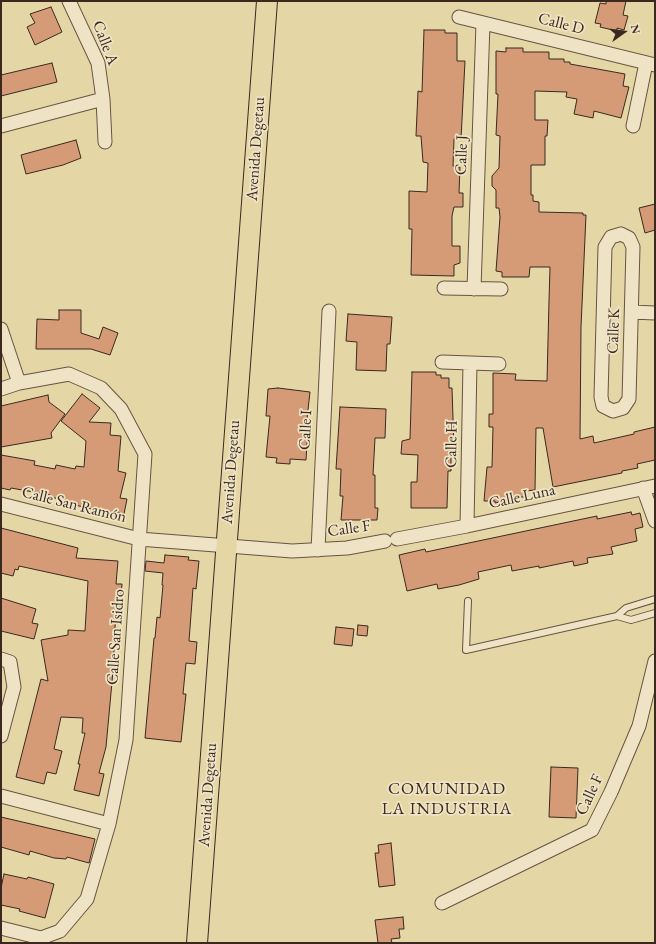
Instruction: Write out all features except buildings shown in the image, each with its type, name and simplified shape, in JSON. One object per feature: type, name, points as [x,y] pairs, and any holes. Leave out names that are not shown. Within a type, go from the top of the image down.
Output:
[{"type":"main road","name":"Avenida Degetau","points":[[197,943],[267,1]]},
{"type":"street","name":"Calle A","points":[[69,1],[98,63],[103,99],[105,142]]},
{"type":"street","name":"Calle D","points":[[460,17],[651,64]]},
{"type":"street","name":"Calle J","points":[[474,289],[483,23]]},
{"type":"street","points":[[633,126],[651,64]]},
{"type":"street","points":[[1,126],[103,99]]},
{"type":"street","name":"Calle K","points":[[621,234],[629,238],[633,247],[632,312],[628,399],[623,408],[613,410],[604,406],[601,397],[605,247],[612,238],[621,234]]},
{"type":"street","points":[[444,288],[501,289]]},
{"type":"street","name":"Calle I","points":[[318,550],[329,311]]},
{"type":"street","points":[[632,312],[655,312]]},
{"type":"street","points":[[1,329],[18,383]]},
{"type":"street","points":[[442,362],[499,364]]},
{"type":"street","name":"Calle H","points":[[467,526],[470,363]]},
{"type":"street","name":"Calle San Isidro","points":[[1,389],[18,383],[69,374],[101,388],[121,409],[145,454],[126,740],[109,824],[87,899],[60,931],[41,938],[1,928]]},
{"type":"street","points":[[649,487],[655,521]]},
{"type":"street","name":"Calle Luna","points":[[391,540],[467,526],[649,487]]},
{"type":"street","name":"Calle San Ramón","points":[[1,504],[139,539],[226,546]]},
{"type":"street","name":"Calle F","points":[[226,546],[292,551],[347,548],[391,540]]},
{"type":"street","points":[[1,659],[10,662],[14,687],[1,736]]},
{"type":"street","name":"Calle F","points":[[442,903],[592,830],[611,792],[639,726],[655,661]]},
{"type":"street","points":[[1,796],[109,824]]},
{"type":"lane","points":[[618,616],[626,608],[655,599]]},
{"type":"lane","points":[[468,601],[466,650],[618,616],[631,620],[655,613]]},
{"type":"district","name":"COMUNIDAD LA INDUSTRIA","points":[[447,799]]}]
